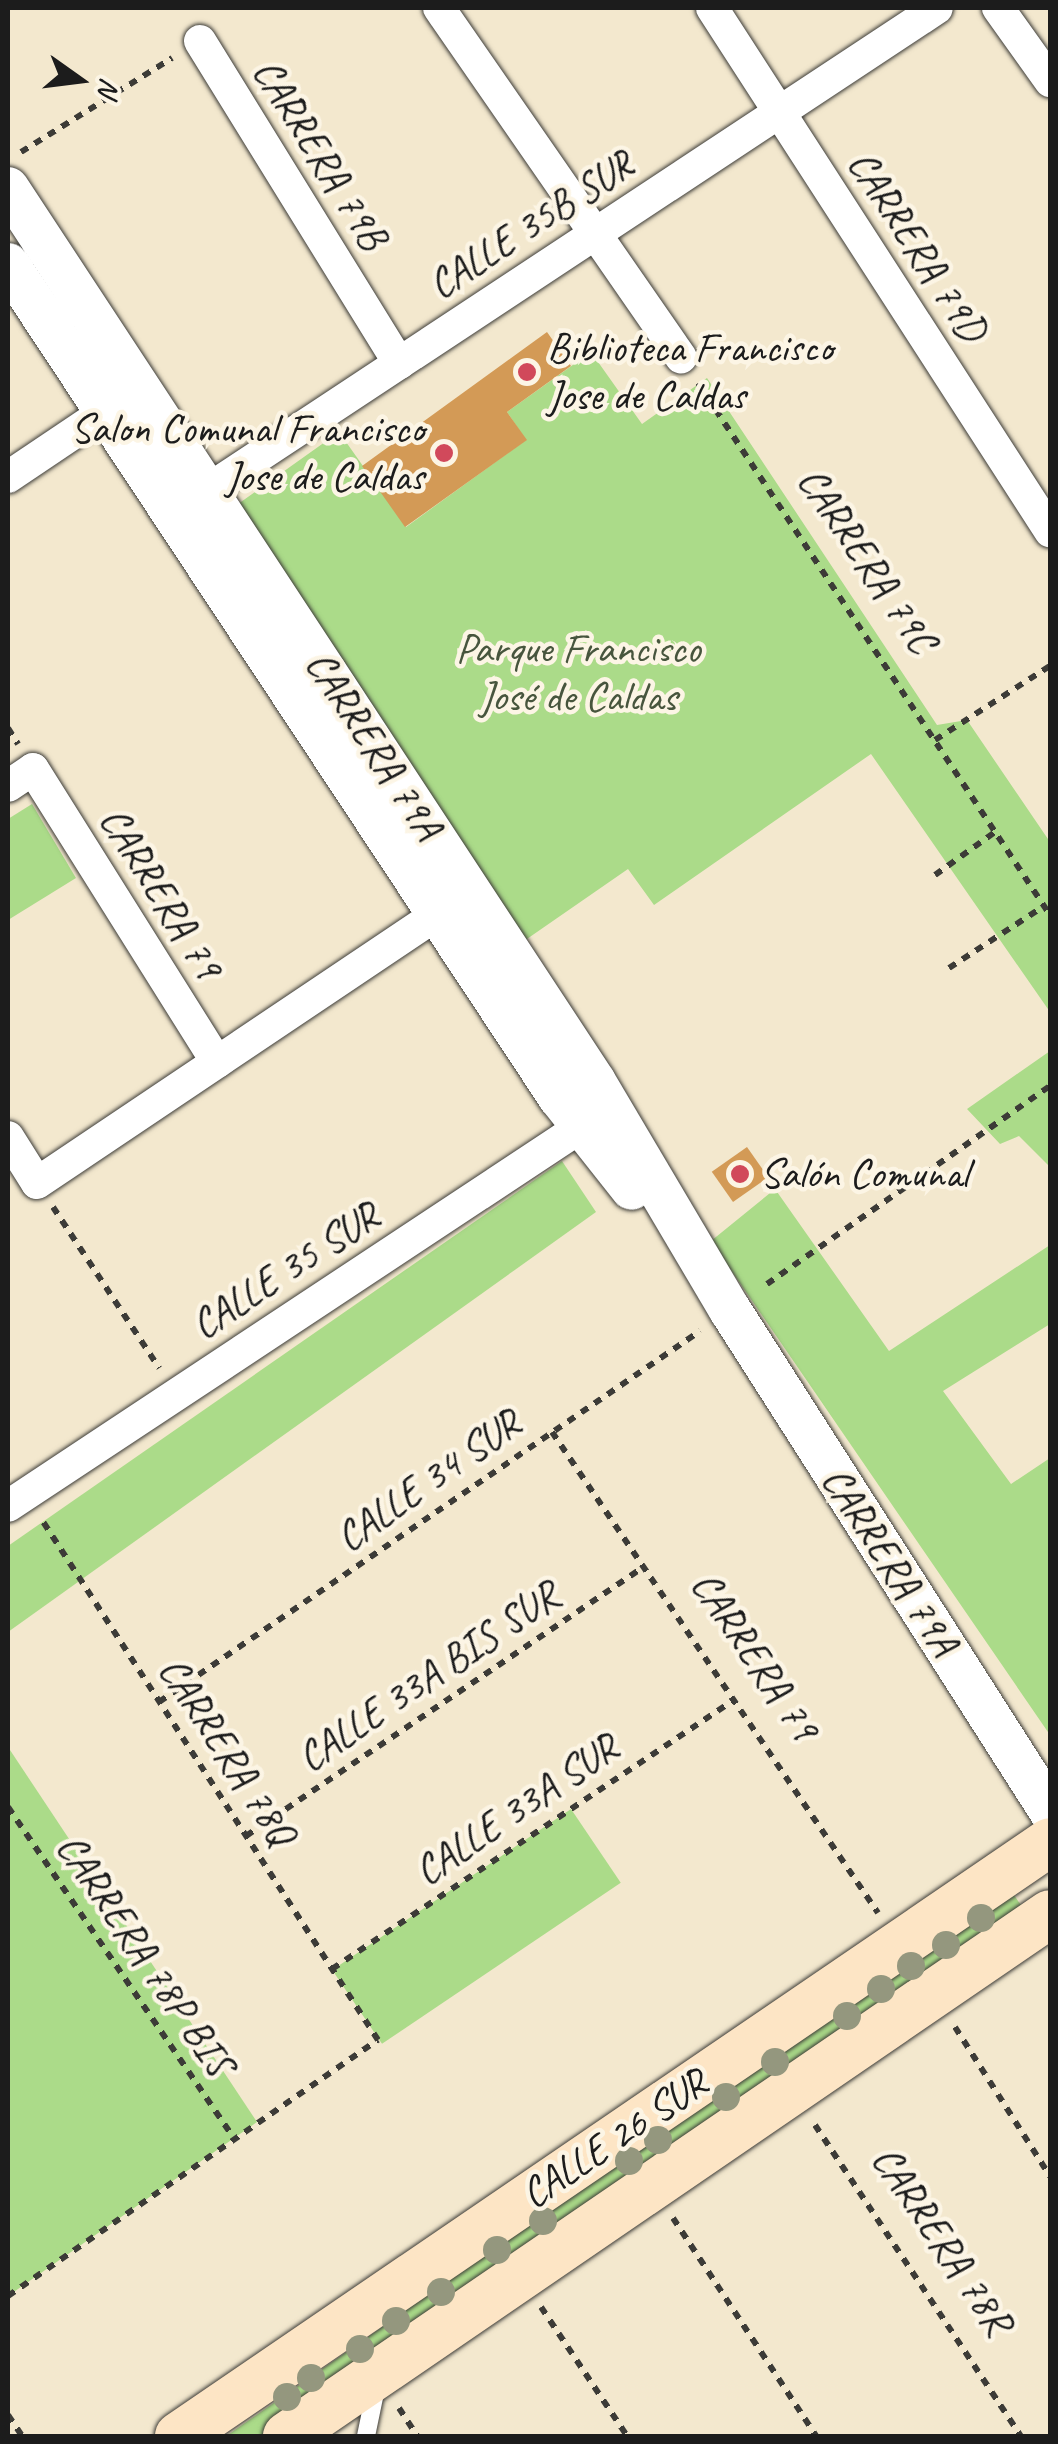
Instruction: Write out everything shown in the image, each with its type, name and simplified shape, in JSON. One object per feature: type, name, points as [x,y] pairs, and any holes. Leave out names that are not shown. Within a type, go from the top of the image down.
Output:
[{"type":"main road","name":"CALLE 26 SUR","points":[[178,2436],[1050,1842]]},
{"type":"main road","name":"CALLE 26 SUR","points":[[287,2436],[384,2383],[792,2090],[1050,1914]]},
{"type":"street","points":[[438,8],[681,357]]},
{"type":"street","name":"CARRERA 79D","points":[[712,8],[1050,531]]},
{"type":"street","name":"CALLE 35B SUR","points":[[189,502],[936,8]]},
{"type":"street","points":[[998,8],[1050,81]]},
{"type":"street","name":"CARRERA 79B","points":[[200,41],[398,363]]},
{"type":"street","name":"CARRERA 79A","points":[[8,188],[122,400],[596,1117],[730,1310],[1050,1811]]},
{"type":"street","name":"CARRERA 79A","points":[[8,264],[122,400]]},
{"type":"street","points":[[8,477],[122,400]]},
{"type":"street","name":"CARRERA 79","points":[[20,777],[217,1062]]},
{"type":"street","points":[[8,1136],[37,1183],[455,903]]},
{"type":"street","name":"CALLE 35 SUR","points":[[16,1500],[596,1117]]},
{"type":"lane","points":[[366,2436],[384,2383]]},
{"type":"path","points":[[8,160],[200,41]]},
{"type":"path","name":"CARRERA 79C","points":[[681,357],[1050,915]]},
{"type":"path","points":[[935,740],[1050,666]]},
{"type":"path","points":[[935,875],[995,832]]},
{"type":"path","points":[[949,968],[1044,906]]},
{"type":"path","points":[[767,1284],[1050,1086]]},
{"type":"path","points":[[37,1183],[176,1394]]},
{"type":"path","name":"CALLE 34 SUR","points":[[160,1702],[730,1310]]},
{"type":"path","name":"CARRERA 79","points":[[552,1432],[887,1927]]},
{"type":"path","name":"CARRERA 78Q","points":[[16,1500],[160,1702],[378,2040],[234,2138]]},
{"type":"path","name":"CALLE 33A BIS SUR","points":[[246,1836],[643,1567]]},
{"type":"path","name":"CALLE 33A SUR","points":[[332,1969],[734,1700]]},
{"type":"path","name":"CARRERA 78P BIS","points":[[8,1807],[234,2138]]},
{"type":"path","points":[[946,2013],[1050,2176]]},
{"type":"path","name":"CARRERA 78R","points":[[792,2090],[1022,2436]]},
{"type":"path","points":[[8,2296],[234,2138]]},
{"type":"path","points":[[664,2204],[816,2436]]},
{"type":"path","points":[[532,2293],[627,2436]]},
{"type":"path","points":[[384,2383],[417,2436]]},
{"type":"path","points":[[8,2416],[22,2436]]},
{"type":"green space","name":"Parque Francisco José de Caldas","points":[[591,352],[642,424],[707,378],[937,725],[967,720],[1050,842],[1050,1012],[871,754],[654,905],[628,869],[524,941],[231,509],[339,432],[406,527],[526,440],[507,412]]},
{"type":"green space","points":[[32,804],[76,878],[8,920],[8,819]]},
{"type":"green space","points":[[1050,1051],[1050,1167],[1019,1136],[1000,1144],[967,1109]]},
{"type":"green space","points":[[562,1161],[596,1212],[8,1632],[8,1546]]},
{"type":"green space","points":[[775,1189],[889,1351],[1050,1245],[1050,1324],[943,1391],[1011,1484],[1050,1458],[1050,1735],[711,1241]]},
{"type":"green space","points":[[8,1747],[257,2122],[8,2296]]},
{"type":"green space","points":[[571,1809],[621,1883],[382,2044],[332,1970]]},
{"type":"green space","points":[[1009,1888],[1021,1905],[263,2436],[226,2436]]},
{"type":"building","name":"Salon Comunal Francisco Jose de Caldas","points":[[547,332],[571,366],[507,412],[527,440],[405,527],[362,466]]},
{"type":"building","name":"Salón Comunal","points":[[747,1147],[768,1177],[733,1202],[712,1172]]},
{"type":"place","name":"Biblioteca Francisco Jose de Caldas","points":[[527,372]]},
{"type":"place","name":"Salon Comunal Francisco Jose de Caldas","points":[[444,453]]},
{"type":"place","name":"Salón Comunal","points":[[740,1174]]}]
